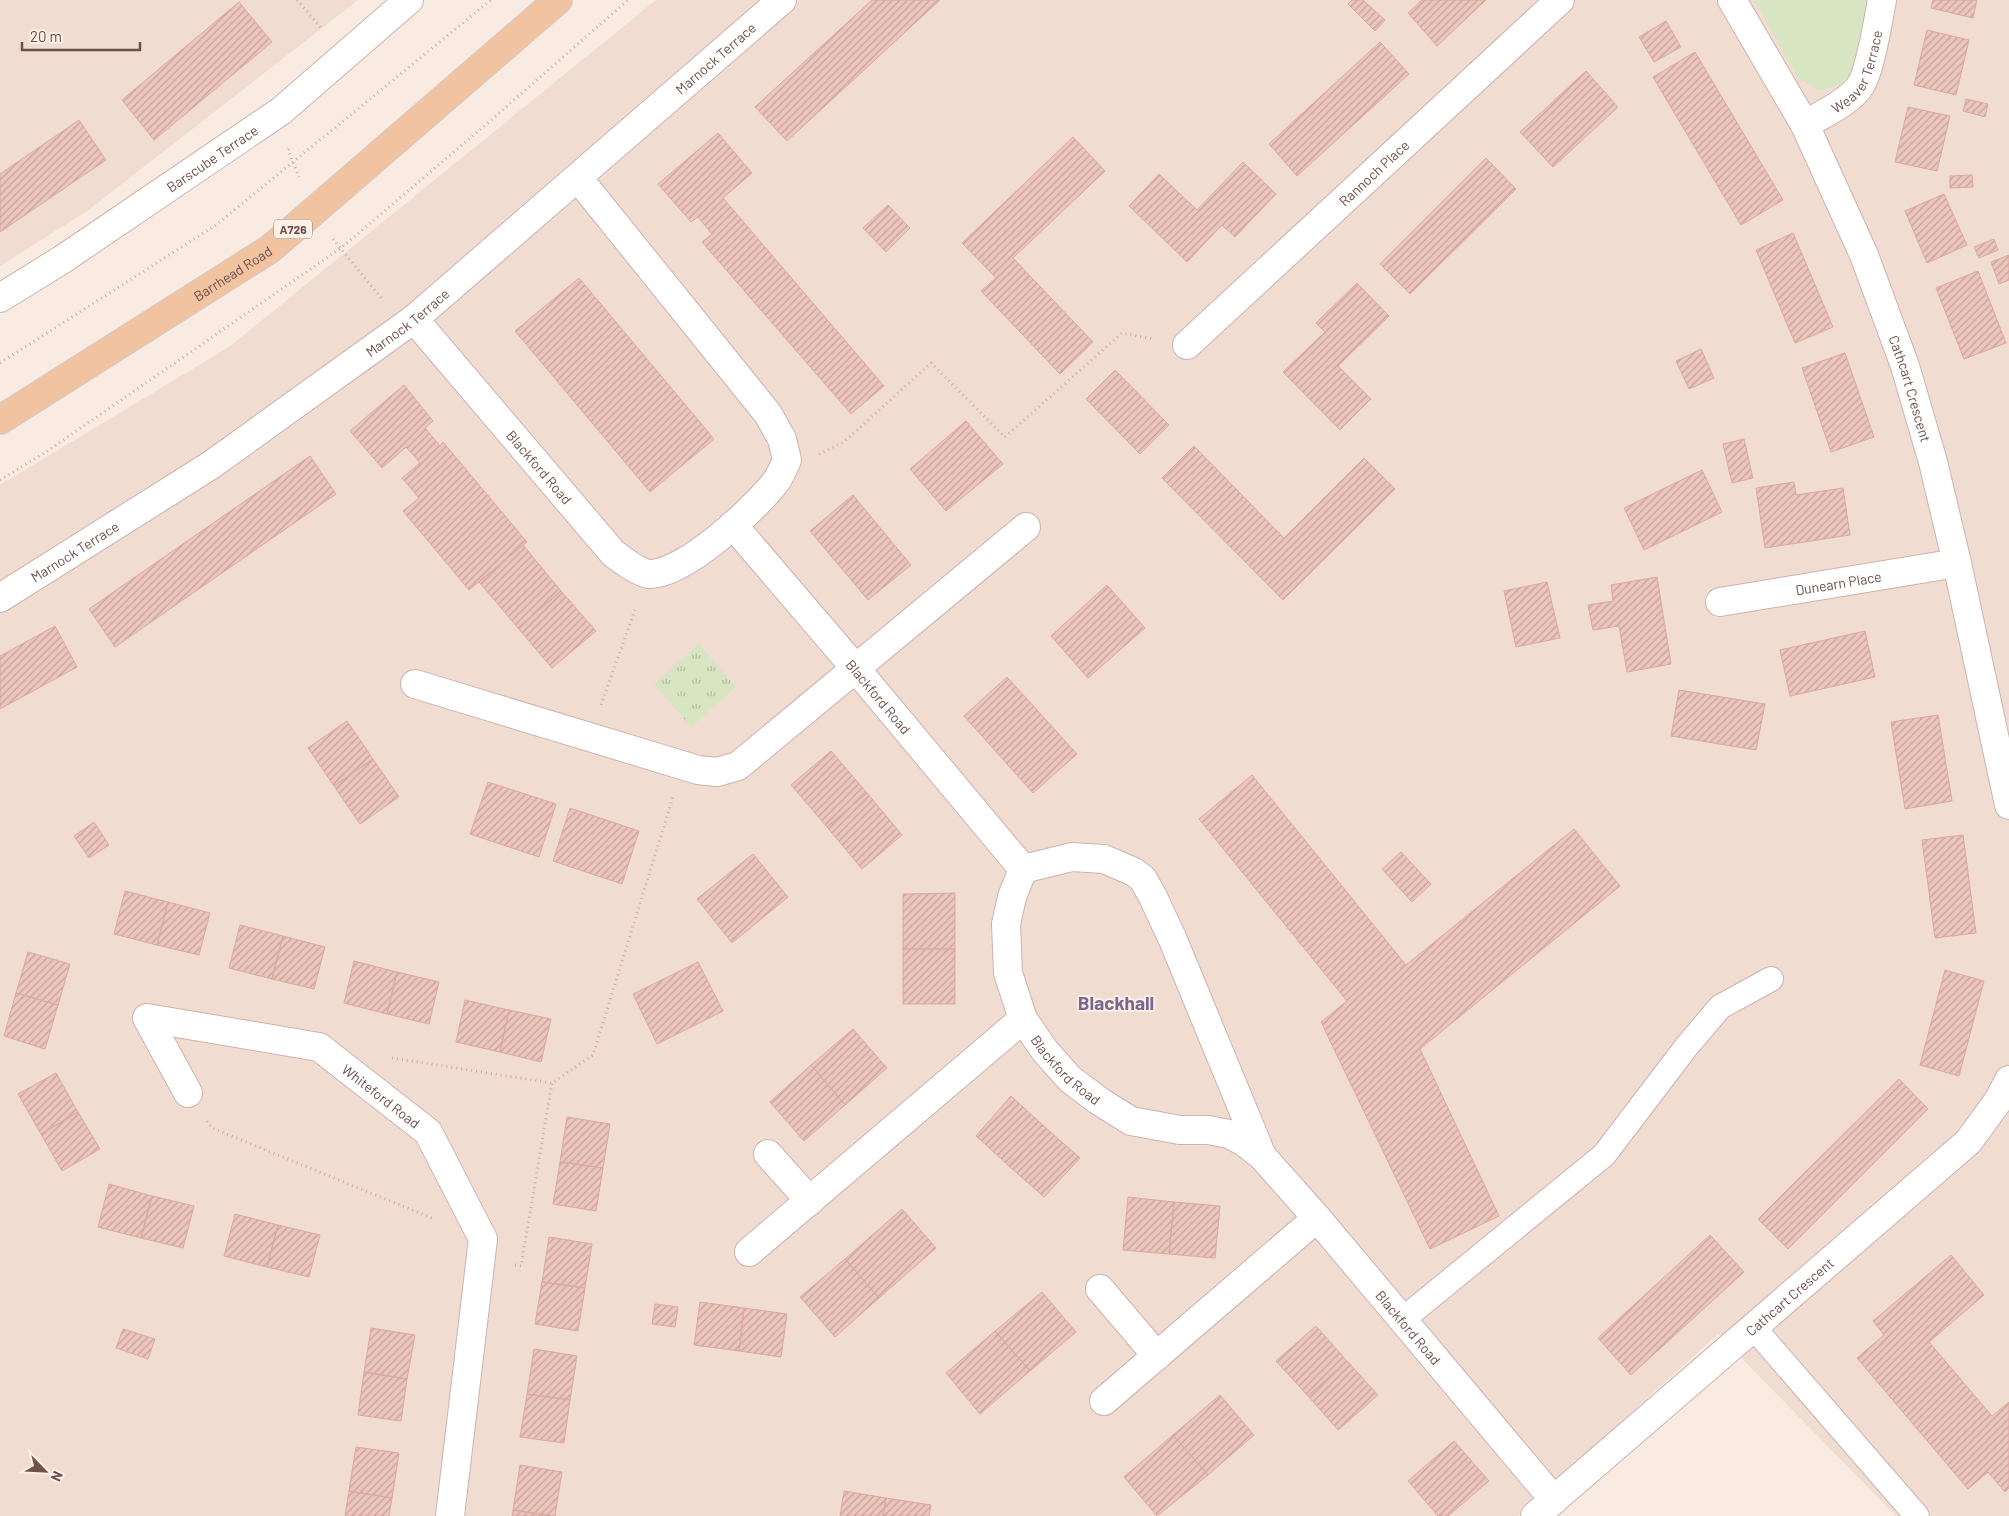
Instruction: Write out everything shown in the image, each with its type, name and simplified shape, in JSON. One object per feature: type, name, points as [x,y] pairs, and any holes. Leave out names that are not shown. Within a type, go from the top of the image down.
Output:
[{"type":"main road","name":"Barrhead Road","points":[[0,420],[270,249],[558,0]]},
{"type":"street","name":"Barscube Terrace","points":[[0,298],[63,259],[281,111],[409,0]]},
{"type":"street","name":"Marnock Terrace","points":[[0,598],[211,465],[409,323],[782,0]]},
{"type":"street","name":"Rannoch Place","points":[[1187,345],[1560,0]]},
{"type":"street","name":"Cathcart Crescent","points":[[1732,0],[1805,125],[1864,255],[1905,366],[1933,462],[1957,563],[2009,805]]},
{"type":"street","name":"Weaver Terrace","points":[[1805,125],[1848,99],[1859,89],[1866,75],[1882,0]]},
{"type":"street","points":[[578,178],[768,414],[782,439],[787,460],[776,481],[765,495],[733,526],[693,557],[673,568],[649,574]]},
{"type":"street","name":"Blackford Road","points":[[409,323],[613,553],[628,564],[649,574]]},
{"type":"street","name":"Blackford Road","points":[[733,526],[856,669],[1023,869]]},
{"type":"street","points":[[415,684],[698,770],[717,772],[738,766],[1026,527]]},
{"type":"street","name":"Dunearn Place","points":[[1720,602],[1957,563]]},
{"type":"street","name":"Blackford Road","points":[[1023,869],[1072,857],[1104,859],[1134,872],[1143,879],[1173,940],[1262,1156]]},
{"type":"street","name":"Blackford Road","points":[[1023,869],[1012,897],[1006,924],[1008,973],[1024,1019],[1045,1051],[1070,1079],[1099,1101],[1131,1121],[1180,1130],[1208,1130],[1229,1134],[1244,1142],[1262,1156],[1317,1218],[1402,1320],[1545,1508]]},
{"type":"street","name":"Whiteford Road","points":[[188,1093],[147,1018],[319,1047],[428,1132],[482,1249]]},
{"type":"street","points":[[749,1252],[1024,1019]]},
{"type":"street","name":"Cathcart Crescent","points":[[1545,1508],[1968,1142],[1998,1101],[2009,1080]]},
{"type":"street","points":[[768,1154],[810,1201]]},
{"type":"street","points":[[1104,1401],[1317,1218]]},
{"type":"street","points":[[450,1516],[482,1249]]},
{"type":"street","points":[[1100,1289],[1157,1356]]},
{"type":"lane","points":[[1402,1320],[1604,1155],[1687,1046],[1720,1007],[1771,980]]},
{"type":"lane","points":[[1753,1327],[1916,1516]]},
{"type":"path","points":[[0,363],[216,226],[491,0]]},
{"type":"path","points":[[341,248],[409,323]]},
{"type":"path","points":[[787,460],[822,453],[844,442],[931,363],[1005,437],[1122,333],[1187,345]]},
{"type":"path","points":[[589,737],[649,574]]},
{"type":"path","points":[[387,1057],[552,1083],[593,1055],[682,765]]},
{"type":"path","points":[[188,1093],[212,1128],[522,1266],[552,1083]]},
{"type":"shaded area","points":[[0,0],[358,0],[87,211],[0,266]]},
{"type":"shaded area","points":[[656,0],[2009,0],[2009,1516],[1896,1516],[1718,1334],[1517,1516],[0,1516],[0,485],[229,347]]},
{"type":"green space","points":[[1754,0],[1868,0],[1851,73],[1839,85],[1823,90],[1815,88],[1799,79]]},
{"type":"green space","points":[[699,644],[736,687],[691,727],[654,684]]},
{"type":"building","points":[[872,0],[940,0],[787,141],[755,107]]},
{"type":"building","points":[[1352,0],[1363,0],[1385,20],[1375,31],[1348,4]]},
{"type":"building","points":[[1422,0],[1486,0],[1437,46],[1408,13]]},
{"type":"building","points":[[1933,0],[1977,0],[1973,18],[1931,8]]},
{"type":"building","points":[[239,2],[272,42],[154,140],[122,100]]},
{"type":"building","points":[[1666,21],[1681,47],[1654,62],[1639,37]]},
{"type":"building","points":[[1927,30],[1969,40],[1956,95],[1914,85]]},
{"type":"building","points":[[1380,42],[1409,74],[1297,176],[1269,144]]},
{"type":"building","points":[[1695,52],[1783,200],[1741,225],[1653,77]]},
{"type":"building","points":[[1586,71],[1618,107],[1553,167],[1520,132]]},
{"type":"building","points":[[1966,99],[1988,104],[1985,117],[1963,111]]},
{"type":"building","points":[[1908,107],[1950,116],[1937,171],[1895,162]]},
{"type":"building","points":[[79,120],[106,160],[0,232],[0,174]]},
{"type":"building","points":[[718,133],[752,173],[723,198],[884,386],[851,414],[702,242],[712,234],[698,217],[691,222],[658,184]]},
{"type":"building","points":[[1073,137],[1105,171],[1013,258],[1093,342],[1060,374],[981,291],[996,278],[962,243]]},
{"type":"building","points":[[1486,158],[1516,189],[1410,294],[1380,264]]},
{"type":"building","points":[[1243,162],[1276,194],[1235,237],[1222,225],[1187,262],[1129,206],[1159,174],[1197,210]]},
{"type":"building","points":[[1972,175],[1973,187],[1950,188],[1950,176]]},
{"type":"building","points":[[1944,194],[1967,245],[1927,263],[1905,211]]},
{"type":"building","points":[[888,205],[910,228],[886,252],[863,228]]},
{"type":"building","points":[[1793,233],[1833,327],[1795,343],[1756,250]]},
{"type":"building","points":[[1994,239],[1998,250],[1979,258],[1974,247]]},
{"type":"building","points":[[2009,255],[2009,280],[1999,284],[1991,262]]},
{"type":"building","points":[[1978,271],[2006,343],[1964,359],[1936,288]]},
{"type":"building","points":[[579,278],[714,439],[650,492],[515,331]]},
{"type":"building","points":[[1357,283],[1389,316],[1338,366],[1371,399],[1340,430],[1283,372],[1325,332],[1316,323]]},
{"type":"building","points":[[1701,349],[1714,378],[1689,389],[1676,361]]},
{"type":"building","points":[[1845,353],[1874,437],[1831,452],[1802,368]]},
{"type":"building","points":[[1115,370],[1169,425],[1140,454],[1086,399]]},
{"type":"building","points":[[404,385],[433,421],[425,428],[440,446],[443,442],[527,542],[469,590],[403,511],[419,498],[402,478],[420,463],[406,447],[382,468],[350,431]]},
{"type":"building","points":[[966,421],[1003,464],[946,511],[910,469]]},
{"type":"building","points":[[1744,439],[1753,478],[1732,483],[1723,444]]},
{"type":"building","points":[[1194,446],[1284,538],[1364,458],[1395,489],[1283,600],[1162,478]]},
{"type":"building","points":[[310,456],[336,494],[115,647],[89,609]]},
{"type":"building","points":[[1702,470],[1722,512],[1644,550],[1624,508]]},
{"type":"building","points":[[1794,482],[1796,495],[1843,488],[1850,535],[1765,548],[1756,488]]},
{"type":"building","points":[[853,495],[911,565],[868,600],[810,531]]},
{"type":"building","points":[[523,545],[561,591],[518,628],[479,582]]},
{"type":"building","points":[[1657,577],[1671,664],[1627,672],[1619,626],[1593,630],[1588,605],[1613,601],[1611,585]]},
{"type":"building","points":[[1547,582],[1560,638],[1516,647],[1504,591]]},
{"type":"building","points":[[1107,585],[1145,628],[1088,678],[1051,636]]},
{"type":"building","points":[[561,591],[596,631],[552,668],[518,628]]},
{"type":"building","points":[[55,626],[77,667],[0,709],[0,656]]},
{"type":"building","points":[[1865,631],[1875,677],[1790,696],[1780,650]]},
{"type":"building","points":[[1007,677],[1077,754],[1033,793],[964,716]]},
{"type":"building","points":[[1679,690],[1765,704],[1756,750],[1671,736]]},
{"type":"building","points":[[1938,715],[1952,801],[1905,809],[1891,722]]},
{"type":"building","points":[[347,721],[373,759],[334,786],[308,748]]},
{"type":"building","points":[[831,751],[867,793],[827,827],[791,785]]},
{"type":"building","points":[[373,759],[399,797],[360,824],[334,786]]},
{"type":"building","points":[[1252,775],[1406,965],[1574,829],[1620,886],[1420,1049],[1499,1216],[1430,1249],[1321,1022],[1347,1001],[1199,819]]},
{"type":"building","points":[[488,782],[556,804],[539,857],[470,834]]},
{"type":"building","points":[[867,793],[902,835],[862,869],[827,827]]},
{"type":"building","points":[[570,808],[639,831],[622,884],[553,861]]},
{"type":"building","points":[[94,822],[109,845],[89,858],[74,836]]},
{"type":"building","points":[[1963,835],[1976,933],[1935,938],[1922,840]]},
{"type":"building","points":[[1401,852],[1431,884],[1412,902],[1382,869]]},
{"type":"building","points":[[753,854],[788,897],[732,943],[697,899]]},
{"type":"building","points":[[125,891],[168,902],[157,945],[114,934]]},
{"type":"building","points":[[955,893],[955,949],[903,949],[903,894]]},
{"type":"building","points":[[168,902],[210,913],[199,955],[157,945]]},
{"type":"building","points":[[240,925],[283,936],[272,979],[229,968]]},
{"type":"building","points":[[283,936],[325,947],[314,989],[272,979]]},
{"type":"building","points":[[903,949],[955,949],[955,1004],[903,1004]]},
{"type":"building","points":[[28,952],[70,964],[58,1005],[16,993]]},
{"type":"building","points":[[354,961],[397,972],[387,1014],[344,1003]]},
{"type":"building","points":[[698,962],[723,1011],[657,1044],[633,994]]},
{"type":"building","points":[[1945,970],[1984,981],[1959,1076],[1920,1065]]},
{"type":"building","points":[[397,972],[439,982],[429,1024],[387,1014]]},
{"type":"building","points":[[16,993],[58,1005],[45,1049],[4,1036]]},
{"type":"building","points":[[465,1000],[509,1010],[500,1052],[456,1042]]},
{"type":"building","points":[[509,1010],[551,1019],[541,1062],[500,1052]]},
{"type":"building","points":[[853,1029],[887,1068],[845,1105],[811,1065]]},
{"type":"building","points":[[811,1065],[845,1105],[804,1141],[770,1102]]},
{"type":"building","points":[[56,1073],[78,1112],[41,1134],[18,1094]]},
{"type":"building","points":[[1899,1079],[1928,1109],[1788,1249],[1758,1219]]},
{"type":"building","points":[[1011,1096],[1046,1128],[1010,1167],[976,1136]]},
{"type":"building","points":[[78,1112],[100,1149],[62,1171],[41,1134]]},
{"type":"building","points":[[567,1117],[610,1124],[603,1168],[560,1162]]},
{"type":"building","points":[[1046,1128],[1080,1158],[1044,1197],[1010,1167]]},
{"type":"building","points":[[560,1162],[603,1168],[596,1211],[553,1204]]},
{"type":"building","points":[[109,1184],[152,1196],[141,1238],[98,1227]]},
{"type":"building","points":[[152,1196],[194,1206],[183,1248],[141,1238]]},
{"type":"building","points":[[1128,1197],[1174,1202],[1169,1254],[1123,1250]]},
{"type":"building","points":[[1174,1202],[1220,1206],[1215,1258],[1169,1254]]},
{"type":"building","points":[[902,1209],[936,1248],[879,1298],[845,1259]]},
{"type":"building","points":[[235,1214],[278,1225],[267,1267],[224,1256]]},
{"type":"building","points":[[278,1225],[320,1235],[309,1277],[267,1267]]},
{"type":"building","points":[[1710,1235],[1744,1272],[1631,1375],[1598,1338]]},
{"type":"building","points":[[549,1237],[592,1244],[585,1288],[542,1282]]},
{"type":"building","points":[[1951,1255],[1984,1295],[1929,1342],[1992,1416],[2009,1402],[2009,1488],[2005,1492],[1988,1472],[1968,1489],[1857,1358],[1884,1335],[1873,1321]]},
{"type":"building","points":[[845,1259],[879,1298],[835,1337],[800,1297]]},
{"type":"building","points":[[542,1282],[585,1288],[578,1331],[535,1324]]},
{"type":"building","points":[[1042,1292],[1076,1332],[1030,1371],[995,1331]]},
{"type":"building","points":[[700,1302],[744,1308],[739,1351],[694,1345]]},
{"type":"building","points":[[655,1304],[678,1307],[675,1327],[652,1324]]},
{"type":"building","points":[[744,1308],[787,1314],[781,1357],[739,1351]]},
{"type":"building","points":[[1316,1326],[1347,1361],[1308,1396],[1276,1361]]},
{"type":"building","points":[[371,1328],[415,1335],[407,1379],[364,1372]]},
{"type":"building","points":[[123,1329],[155,1339],[148,1359],[116,1348]]},
{"type":"building","points":[[995,1331],[1030,1371],[980,1414],[946,1373]]},
{"type":"building","points":[[534,1349],[577,1356],[570,1400],[527,1394]]},
{"type":"building","points":[[1347,1361],[1378,1395],[1338,1430],[1308,1396]]},
{"type":"building","points":[[364,1372],[407,1379],[401,1421],[358,1415]]},
{"type":"building","points":[[527,1394],[570,1400],[564,1443],[520,1437]]},
{"type":"building","points":[[1220,1395],[1254,1435],[1208,1475],[1173,1435]]},
{"type":"building","points":[[1173,1435],[1208,1475],[1157,1516],[1124,1477]]},
{"type":"building","points":[[1454,1441],[1489,1481],[1448,1516],[1438,1516],[1408,1481]]},
{"type":"building","points":[[356,1447],[399,1453],[392,1498],[349,1491]]},
{"type":"building","points":[[520,1465],[562,1472],[555,1516],[513,1510]]},
{"type":"building","points":[[349,1491],[392,1498],[389,1516],[345,1516]]},
{"type":"building","points":[[844,1491],[886,1498],[883,1516],[840,1516]]},
{"type":"building","points":[[886,1498],[931,1505],[929,1516],[883,1516]]},
{"type":"building","points":[[513,1510],[551,1516],[512,1516]]},
{"type":"district","name":"Blackhall","points":[[1116,1002]]}]
